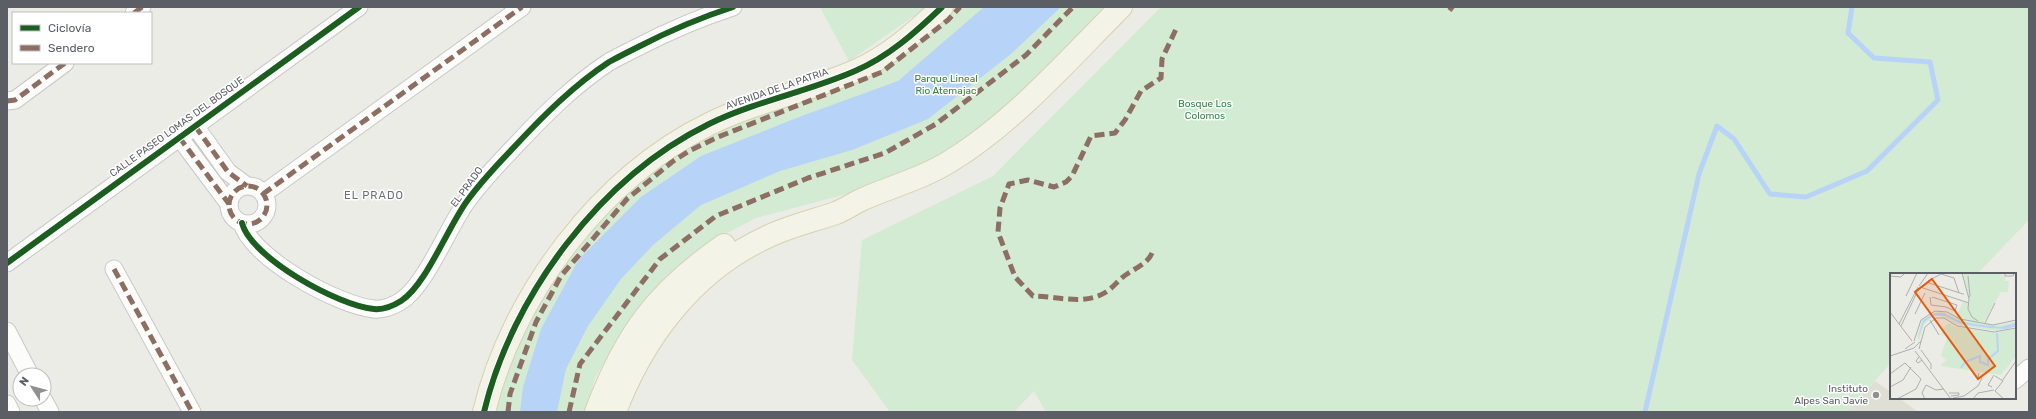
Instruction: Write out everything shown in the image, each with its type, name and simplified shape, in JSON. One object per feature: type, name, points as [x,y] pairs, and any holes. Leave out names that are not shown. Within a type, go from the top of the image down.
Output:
[{"type":"main road","name":"AVENIDA DE LA PATRIA","points":[[484,412],[501,358],[515,325],[530,298],[556,259],[576,233],[605,200],[636,172],[668,147],[710,124],[765,102],[825,83],[856,71],[894,49],[942,7]]},
{"type":"main road","points":[[615,412],[629,377],[647,344],[670,313],[696,284],[729,258],[765,238],[800,223],[838,212],[862,199],[915,180],[952,160],[986,136],[1028,98],[1121,7]]},
{"type":"main road","points":[[596,412],[610,375],[632,333],[664,294],[694,266],[727,243],[760,226],[796,213],[835,202],[862,199]]},
{"type":"street","name":"CALLE PASEO LOMAS DEL BOSQUE","points":[[7,263],[359,7]]},
{"type":"street","points":[[263,194],[522,7]]},
{"type":"street","name":"EL PRADO","points":[[242,223],[244,230],[255,243],[278,265],[294,276],[340,299],[374,309],[388,308],[410,295],[423,277],[466,202],[489,172],[543,116],[570,92],[609,62],[694,20],[733,7]]},
{"type":"street","points":[[7,101],[15,100],[64,64]]},
{"type":"street","points":[[179,137],[229,204],[233,216],[242,223],[252,224],[263,216],[267,207],[263,194],[256,188],[247,186],[228,172],[195,126]]},
{"type":"street","points":[[229,204],[235,192],[247,186]]},
{"type":"street","points":[[114,269],[192,412]]},
{"type":"street","points":[[7,331],[26,367]]},
{"type":"street","points":[[2016,379],[2029,368]]},
{"type":"street","points":[[7,404],[11,412]]},
{"type":"shaded area","name":"Instituto Alpes San Javie","points":[[1875,381],[1890,391],[1890,399],[1900,399],[1918,412],[1846,412]]},
{"type":"green space","points":[[820,7],[927,7],[849,61]]},
{"type":"green space","name":"Parque Lineal Rio Atemajac","points":[[951,7],[1110,7],[1078,40],[979,129],[907,175],[850,193],[756,218],[708,243],[666,276],[628,323],[595,378],[586,412],[486,412],[502,359],[597,214],[703,131],[799,96]]},
{"type":"green space","name":"Bosque Los Colomos","points":[[1161,7],[2029,7],[2029,220],[1978,273],[1890,273],[1890,364],[1846,412],[1046,412],[1034,391],[1014,412],[890,412],[852,360],[862,240],[993,176]]},
{"type":"water","points":[[984,7],[1061,7],[1011,54],[928,119],[852,150],[780,171],[701,205],[653,245],[621,279],[588,326],[566,369],[557,412],[520,412],[523,387],[541,329],[579,259],[641,197],[701,156],[799,117],[898,81]]},
{"type":"waterway","points":[[1645,412],[1699,174],[1717,126],[1734,139],[1770,194],[1806,197],[1867,171],[1938,100],[1930,62],[1874,58],[1848,33],[1852,7]]},
{"type":"marked path","points":[[135,12],[142,7]]},
{"type":"marked path","points":[[263,194],[522,7]]},
{"type":"marked path","points":[[508,412],[510,394],[536,322],[561,276],[627,199],[672,162],[689,151],[718,137],[882,72],[948,20],[960,7]]},
{"type":"marked path","points":[[569,412],[580,364],[660,259],[716,216],[808,178],[885,153],[936,124],[1026,55],[1073,7]]},
{"type":"marked path","points":[[1449,7],[1453,10]]},
{"type":"marked path","points":[[1152,253],[1145,262],[1124,276],[1109,290],[1098,296],[1089,299],[1033,296],[1015,277],[998,232],[1000,208],[1009,184],[1028,180],[1054,187],[1066,182],[1072,176],[1091,136],[1115,133],[1125,120],[1141,91],[1161,78],[1162,59],[1177,27]]},
{"type":"marked path","points":[[7,101],[15,100],[64,64]]},
{"type":"marked path","points":[[195,126],[228,172],[247,186]]},
{"type":"marked path","points":[[179,137],[229,204]]},
{"type":"marked path","points":[[248,186],[258,189],[264,195],[267,205],[264,215],[258,221],[248,224],[238,221],[232,215],[229,205],[232,195],[238,189],[248,186]]},
{"type":"marked path","points":[[114,269],[192,412]]},
{"type":"cycle path","points":[[7,263],[359,7]]},
{"type":"cycle path","points":[[242,223],[249,237],[278,265],[319,290],[359,306],[374,309],[392,306],[401,301],[419,282],[460,212],[479,186],[537,123],[572,90],[596,71],[619,56],[684,25],[733,7]]},
{"type":"cycle path","points":[[484,412],[497,368],[516,325],[539,283],[566,244],[598,208],[632,175],[669,147],[709,124],[745,109],[819,85],[855,71],[879,59],[922,26],[942,7]]},
{"type":"place","name":"Instituto Alpes San Javie","points":[[1876,395]]},
{"type":"district","name":"EL PRADO","points":[[374,195]]}]
